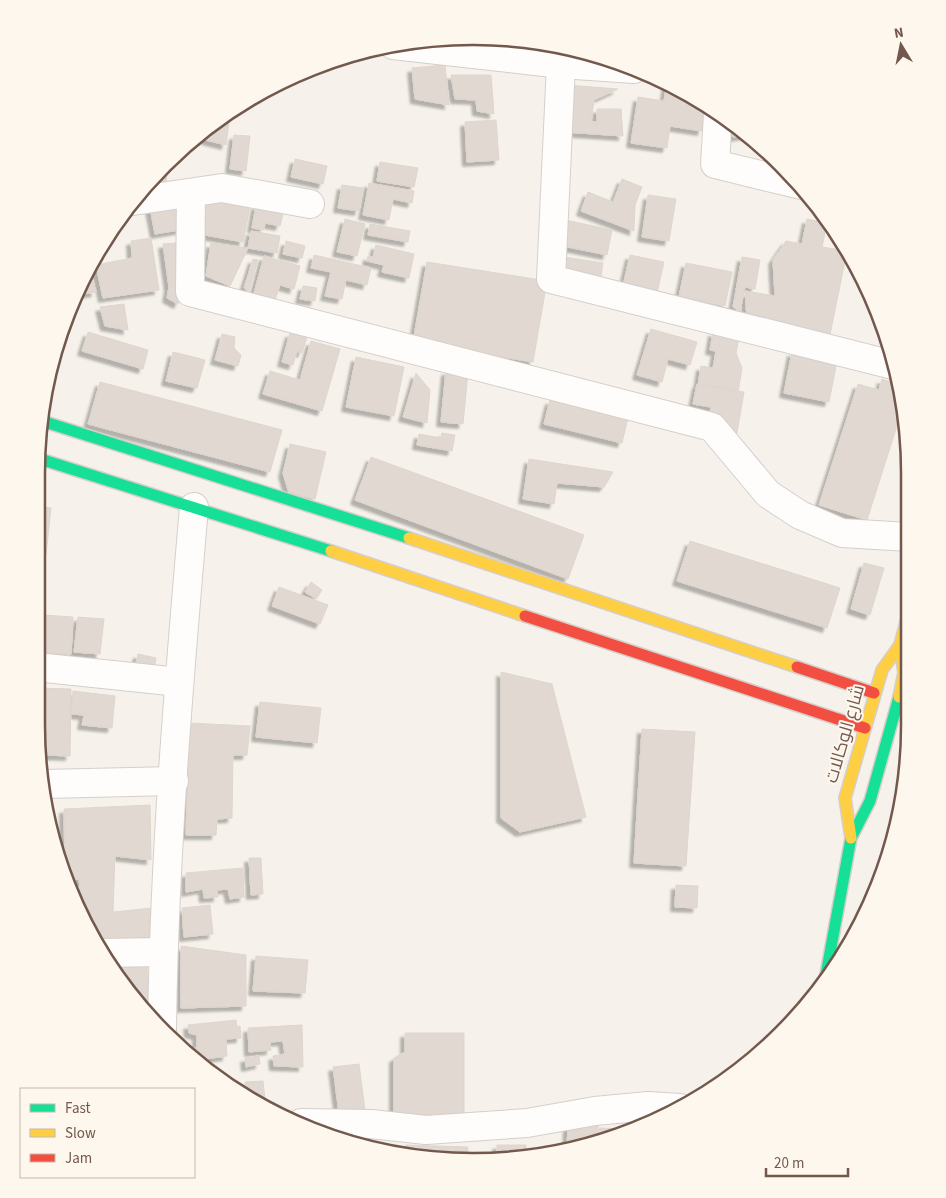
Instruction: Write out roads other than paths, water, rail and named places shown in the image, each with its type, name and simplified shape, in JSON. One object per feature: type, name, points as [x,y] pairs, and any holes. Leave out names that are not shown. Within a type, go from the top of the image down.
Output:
[{"type":"street","points":[[423,48],[561,64],[608,67]]},
{"type":"street","points":[[561,64],[551,279],[886,363]]},
{"type":"street","points":[[718,122],[715,164],[786,181]]},
{"type":"street","points":[[144,200],[222,188],[310,204]]},
{"type":"street","points":[[191,193],[190,292],[712,427],[768,494],[800,515],[842,533],[901,537]]},
{"type":"street","points":[[48,423],[324,515],[874,692]]},
{"type":"street","points":[[45,461],[194,507],[316,541],[865,728]]},
{"type":"street","points":[[162,1019],[163,952],[179,682],[194,507]]},
{"type":"street","name":"شارع الوكالات","points":[[828,965],[850,838],[845,798],[874,692],[882,670],[901,641]]},
{"type":"street","name":"شارع الوكالات","points":[[900,645],[901,652]]},
{"type":"street","points":[[45,668],[179,682]]},
{"type":"street","name":"شارع الوكالات","points":[[850,838],[870,801],[888,739],[901,708]]},
{"type":"street","points":[[888,739],[900,743]]},
{"type":"street","points":[[49,784],[174,781]]},
{"type":"street","points":[[111,954],[163,952]]},
{"type":"street","points":[[315,1122],[371,1124],[426,1130],[527,1123],[613,1109],[648,1106],[666,1107]]}]
